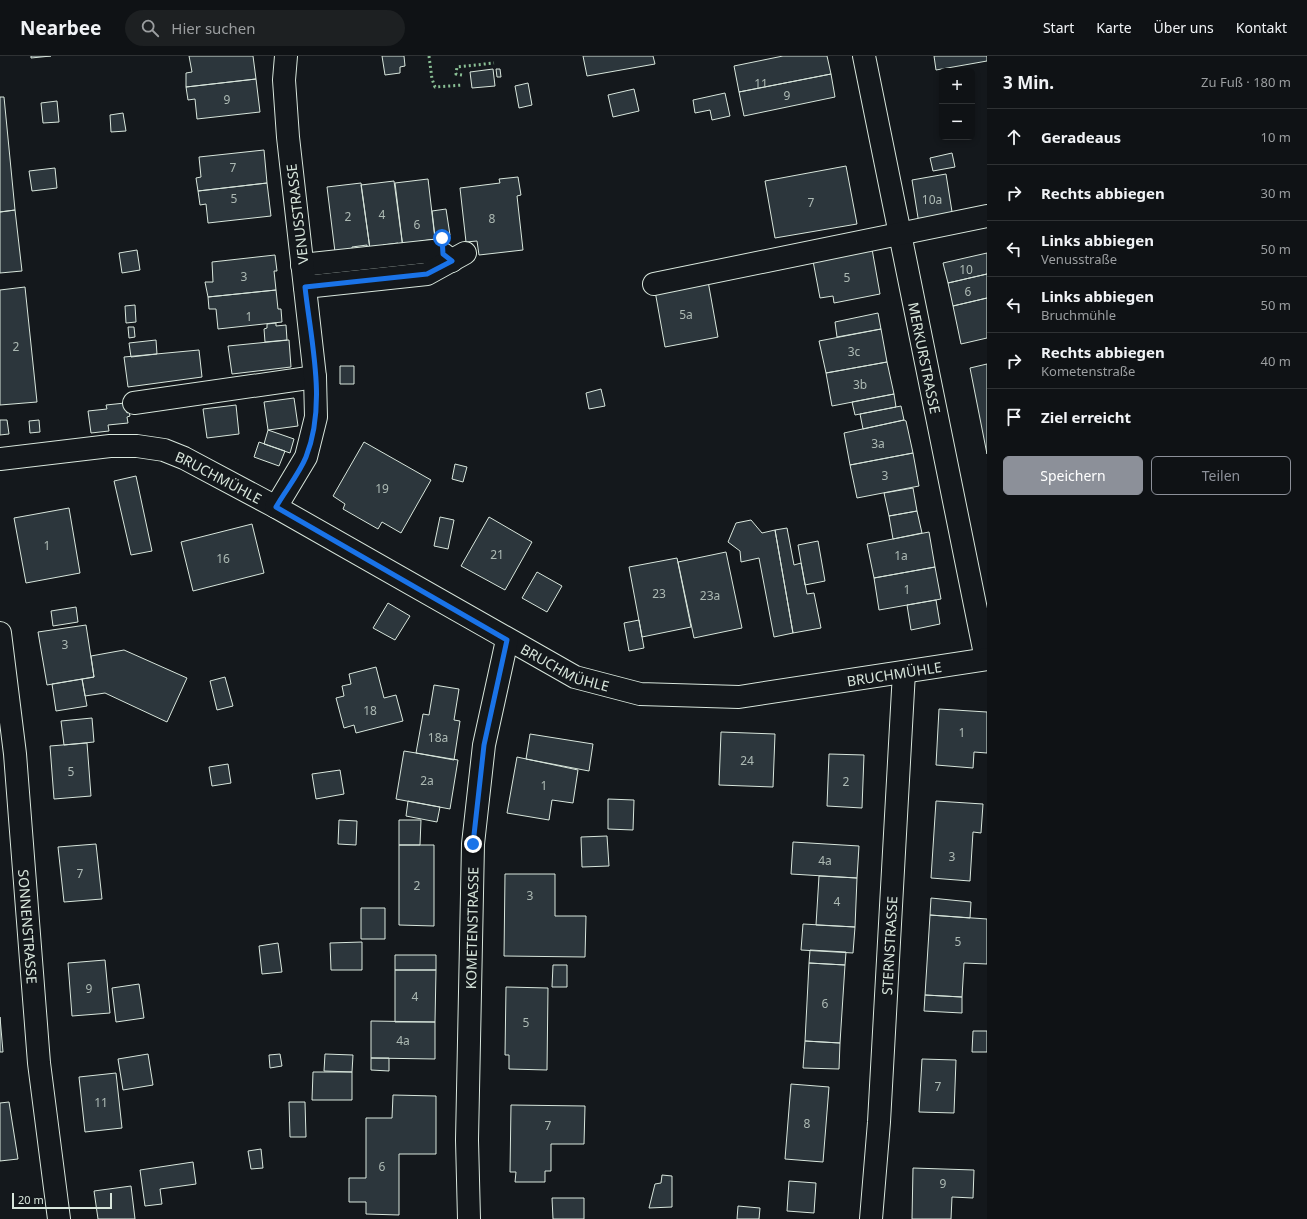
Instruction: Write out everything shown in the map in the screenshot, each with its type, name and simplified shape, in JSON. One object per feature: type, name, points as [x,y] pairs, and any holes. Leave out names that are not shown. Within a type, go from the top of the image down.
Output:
[{"type":"street","name":"VENUSSTRASSE","points":[[276,507],[306,457],[316,416],[315,377],[288,137],[284,80],[286,56]]},
{"type":"street","name":"MERKURSTRASSE","points":[[864,56],[986,659]]},
{"type":"street","points":[[654,284],[987,216]]},
{"type":"street","points":[[302,265],[433,251],[450,251],[427,274],[305,287]]},
{"type":"street","points":[[134,403],[315,377]]},
{"type":"street","name":"BRUCHMÜHLE","points":[[0,459],[110,446],[136,446],[164,450],[184,458],[276,507],[507,640],[575,677],[640,694],[739,697],[986,659]]},
{"type":"street","name":"SONNENSTRASSE","points":[[0,633],[8,756],[39,1063],[59,1219]]},
{"type":"street","name":"KOMETENSTRASSE","points":[[469,1219],[467,1140],[473,844],[484,745],[507,640]]},
{"type":"street","name":"STERNSTRASSE","points":[[871,1219],[879,1122],[904,672]]},
{"type":"building","points":[[31,56],[51,56],[31,58]]},
{"type":"building","points":[[189,56],[253,56],[256,79],[186,87],[186,73],[192,72]]},
{"type":"building","points":[[382,56],[404,56],[405,66],[400,67],[400,73],[385,75]]},
{"type":"building","points":[[583,56],[653,56],[655,64],[587,76]]},
{"type":"building","points":[[783,56],[827,56],[831,74],[739,92],[734,66]]},
{"type":"building","points":[[934,56],[987,56],[987,61],[947,68],[939,68],[939,69],[936,70]]},
{"type":"building","points":[[493,69],[495,86],[472,88],[470,72]]},
{"type":"building","points":[[496,69],[500,69],[501,77],[497,77]]},
{"type":"building","points":[[831,74],[835,97],[744,116],[739,92]]},
{"type":"building","points":[[256,79],[260,112],[197,119],[195,99],[188,100],[186,87]]},
{"type":"building","points":[[528,83],[532,105],[519,108],[515,86]]},
{"type":"building","points":[[634,89],[639,111],[613,117],[608,95]]},
{"type":"building","points":[[725,93],[730,116],[712,120],[710,110],[695,113],[693,100]]},
{"type":"building","points":[[0,97],[4,97],[15,210],[0,212]]},
{"type":"building","points":[[57,101],[59,122],[43,123],[41,103]]},
{"type":"building","points":[[123,113],[126,131],[111,132],[110,115]]},
{"type":"building","points":[[264,150],[267,183],[198,191],[196,178],[201,177],[199,157]]},
{"type":"building","points":[[952,153],[955,167],[933,171],[930,158]]},
{"type":"building","points":[[846,166],[857,224],[775,238],[765,181]]},
{"type":"building","points":[[55,168],[57,188],[32,191],[29,171]]},
{"type":"building","points":[[946,174],[953,218],[919,224],[912,180]]},
{"type":"building","points":[[518,177],[521,195],[517,196],[523,250],[479,255],[477,241],[466,242],[460,188],[500,183],[499,179]]},
{"type":"building","points":[[428,179],[435,239],[415,242],[416,246],[403,248],[395,183]]},
{"type":"building","points":[[394,181],[403,248],[399,249],[398,243],[383,245],[383,248],[370,249],[361,185]]},
{"type":"building","points":[[267,183],[271,216],[208,223],[206,204],[200,205],[198,191]]},
{"type":"building","points":[[361,183],[370,249],[367,250],[367,245],[352,247],[352,250],[335,252],[327,187]]},
{"type":"building","points":[[446,209],[450,235],[435,237],[432,211]]},
{"type":"building","points":[[15,210],[22,271],[0,273],[0,212]]},
{"type":"building","points":[[872,249],[880,294],[834,303],[833,296],[820,298],[813,261]]},
{"type":"building","points":[[137,250],[140,270],[122,273],[119,253]]},
{"type":"building","points":[[987,253],[987,274],[948,283],[943,263]]},
{"type":"building","points":[[275,255],[277,271],[274,271],[276,290],[208,297],[205,282],[213,282],[212,262]]},
{"type":"building","points":[[987,274],[987,298],[953,306],[948,283]]},
{"type":"building","points":[[708,281],[718,337],[665,347],[655,291]]},
{"type":"building","points":[[25,287],[37,402],[0,405],[0,290]]},
{"type":"building","points":[[276,290],[278,309],[281,309],[282,322],[218,329],[216,309],[209,309],[208,297]]},
{"type":"building","points":[[987,298],[987,338],[961,344],[953,306]]},
{"type":"building","points":[[135,305],[136,322],[126,323],[125,306]]},
{"type":"building","points":[[878,313],[881,329],[837,337],[835,322]]},
{"type":"building","points":[[276,323],[276,326],[286,325],[287,340],[265,342],[264,329],[267,328],[267,324]]},
{"type":"building","points":[[128,327],[134,327],[135,337],[129,338]]},
{"type":"building","points":[[881,329],[887,362],[826,373],[819,341]]},
{"type":"building","points":[[156,340],[157,354],[131,357],[129,343]]},
{"type":"building","points":[[289,340],[291,367],[232,374],[228,346]]},
{"type":"building","points":[[199,350],[202,377],[128,387],[124,357]]},
{"type":"building","points":[[887,362],[894,394],[832,406],[826,373]]},
{"type":"building","points":[[987,364],[987,454],[970,368]]},
{"type":"building","points":[[340,366],[354,366],[354,384],[340,384]]},
{"type":"building","points":[[601,389],[605,406],[589,409],[586,393]]},
{"type":"building","points":[[894,394],[896,407],[855,415],[852,402]]},
{"type":"building","points":[[294,398],[298,426],[268,430],[264,402]]},
{"type":"building","points":[[125,403],[127,413],[129,412],[130,416],[127,417],[128,423],[108,425],[109,431],[91,433],[88,411],[107,409],[106,405]]},
{"type":"building","points":[[236,405],[239,434],[207,438],[203,409]]},
{"type":"building","points":[[901,406],[904,420],[863,429],[860,414]]},
{"type":"building","points":[[0,420],[7,420],[9,434],[0,435]]},
{"type":"building","points":[[39,420],[40,432],[30,433],[29,421]]},
{"type":"building","points":[[904,420],[906,421],[913,453],[850,465],[844,433]]},
{"type":"building","points":[[268,430],[294,439],[290,453],[264,444]]},
{"type":"building","points":[[259,442],[285,451],[279,466],[254,457]]},
{"type":"building","points":[[364,442],[431,480],[401,533],[382,522],[378,529],[343,509],[345,504],[333,496]]},
{"type":"building","points":[[913,453],[919,486],[857,498],[850,465]]},
{"type":"building","points":[[455,464],[467,467],[463,482],[452,479]]},
{"type":"building","points":[[136,476],[152,551],[131,555],[114,481]]},
{"type":"building","points":[[913,488],[917,511],[889,516],[884,493]]},
{"type":"building","points":[[69,508],[80,573],[26,583],[14,518]]},
{"type":"building","points":[[917,511],[922,533],[893,539],[889,516]]},
{"type":"building","points":[[440,517],[454,520],[448,549],[434,546]]},
{"type":"building","points":[[489,517],[532,542],[505,590],[461,566]]},
{"type":"building","points":[[751,520],[762,533],[775,530],[793,633],[774,637],[759,558],[741,562],[740,551],[728,542],[736,523]]},
{"type":"building","points":[[252,524],[264,573],[193,591],[181,542]]},
{"type":"building","points":[[787,528],[794,565],[801,563],[807,594],[814,593],[821,628],[793,633],[775,530]]},
{"type":"building","points":[[929,532],[935,567],[874,578],[867,544]]},
{"type":"building","points":[[818,541],[825,581],[805,585],[798,545]]},
{"type":"building","points":[[726,552],[742,628],[694,638],[678,562]]},
{"type":"building","points":[[677,558],[691,627],[642,637],[629,567]]},
{"type":"building","points":[[935,567],[941,599],[879,610],[874,578]]},
{"type":"building","points":[[537,572],[562,586],[547,612],[522,598]]},
{"type":"building","points":[[936,600],[940,624],[911,630],[907,605]]},
{"type":"building","points":[[388,603],[410,616],[395,640],[373,628]]},
{"type":"building","points":[[76,607],[78,622],[53,626],[51,611]]},
{"type":"building","points":[[639,620],[644,648],[629,651],[624,623]]},
{"type":"building","points":[[86,625],[94,677],[47,685],[38,632]]},
{"type":"building","points":[[124,650],[187,678],[167,722],[105,693],[85,696],[82,679],[94,677],[91,656]]},
{"type":"building","points":[[376,667],[384,698],[396,695],[403,721],[356,733],[354,725],[344,728],[336,698],[344,696],[342,686],[351,684],[349,674]]},
{"type":"building","points":[[225,677],[233,706],[217,710],[210,681]]},
{"type":"building","points":[[82,679],[87,706],[56,711],[52,684]]},
{"type":"building","points":[[434,685],[459,689],[454,720],[460,721],[454,760],[416,753],[423,714],[429,715]]},
{"type":"building","points":[[939,709],[987,712],[987,753],[974,752],[973,768],[936,765]]},
{"type":"building","points":[[92,718],[94,742],[64,745],[61,721]]},
{"type":"building","points":[[721,732],[775,734],[773,787],[719,785]]},
{"type":"building","points":[[530,734],[593,744],[589,771],[526,759]]},
{"type":"building","points":[[87,743],[91,796],[54,799],[50,746]]},
{"type":"building","points":[[404,751],[458,760],[450,809],[396,799]]},
{"type":"building","points":[[829,754],[864,755],[862,808],[827,806]]},
{"type":"building","points":[[517,757],[578,770],[573,803],[552,800],[549,820],[507,813]]},
{"type":"building","points":[[228,764],[231,783],[212,786],[209,767]]},
{"type":"building","points":[[340,770],[344,794],[316,799],[312,774]]},
{"type":"building","points":[[608,799],[634,800],[633,830],[608,829]]},
{"type":"building","points":[[408,801],[440,807],[437,822],[406,816]]},
{"type":"building","points":[[936,801],[983,804],[981,833],[973,832],[970,881],[931,878]]},
{"type":"building","points":[[339,820],[357,821],[356,845],[338,844]]},
{"type":"building","points":[[399,820],[421,820],[420,845],[399,845]]},
{"type":"building","points":[[607,836],[609,866],[582,867],[581,837]]},
{"type":"building","points":[[793,842],[859,846],[857,878],[791,874]]},
{"type":"building","points":[[96,844],[102,899],[64,902],[58,847]]},
{"type":"building","points":[[399,845],[434,845],[434,926],[399,925]]},
{"type":"building","points":[[505,874],[555,874],[555,916],[586,916],[585,957],[504,956]]},
{"type":"building","points":[[819,876],[857,878],[855,927],[816,925]]},
{"type":"building","points":[[931,898],[971,902],[970,918],[930,915]]},
{"type":"building","points":[[361,908],[385,908],[385,939],[361,939]]},
{"type":"building","points":[[930,915],[987,919],[987,964],[964,963],[962,997],[925,995]]},
{"type":"building","points":[[803,924],[855,927],[853,953],[801,950]]},
{"type":"building","points":[[362,942],[362,970],[331,970],[330,943]]},
{"type":"building","points":[[278,943],[282,972],[262,974],[259,946]]},
{"type":"building","points":[[810,950],[846,952],[845,965],[809,963]]},
{"type":"building","points":[[395,955],[436,955],[436,970],[395,970]]},
{"type":"building","points":[[105,960],[110,1013],[72,1016],[68,963]]},
{"type":"building","points":[[809,963],[845,965],[840,1043],[805,1041]]},
{"type":"building","points":[[553,965],[567,965],[567,987],[552,987]]},
{"type":"building","points":[[395,970],[436,970],[435,1022],[395,1022]]},
{"type":"building","points":[[139,984],[144,1018],[116,1022],[112,988]]},
{"type":"building","points":[[506,987],[548,988],[547,1070],[509,1069],[509,1055],[505,1055]]},
{"type":"building","points":[[925,995],[962,997],[962,1013],[924,1011]]},
{"type":"building","points":[[0,1017],[3,1052],[0,1052]]},
{"type":"building","points":[[371,1021],[435,1022],[435,1059],[371,1058]]},
{"type":"building","points":[[973,1031],[987,1031],[987,1052],[972,1052]]},
{"type":"building","points":[[805,1041],[840,1043],[839,1069],[803,1068]]},
{"type":"building","points":[[148,1054],[153,1085],[123,1090],[118,1059]]},
{"type":"building","points":[[280,1054],[282,1066],[270,1068],[269,1055]]},
{"type":"building","points":[[325,1054],[353,1055],[352,1072],[324,1071]]},
{"type":"building","points":[[371,1058],[389,1058],[389,1071],[371,1070]]},
{"type":"building","points":[[922,1059],[956,1060],[954,1113],[919,1112]]},
{"type":"building","points":[[313,1072],[352,1072],[352,1100],[312,1100]]},
{"type":"building","points":[[116,1073],[122,1128],[85,1132],[79,1077]]},
{"type":"building","points":[[791,1084],[829,1087],[823,1162],[785,1159]]},
{"type":"building","points":[[393,1095],[436,1096],[436,1154],[399,1154],[399,1215],[366,1214],[366,1202],[349,1202],[349,1178],[366,1178],[366,1118],[392,1118]]},
{"type":"building","points":[[9,1102],[18,1159],[0,1161],[0,1103]]},
{"type":"building","points":[[289,1102],[305,1102],[306,1137],[290,1137]]},
{"type":"building","points":[[511,1105],[585,1106],[584,1144],[551,1144],[551,1171],[545,1171],[545,1182],[515,1182],[516,1172],[510,1172]]},
{"type":"building","points":[[261,1149],[263,1168],[251,1169],[248,1151]]},
{"type":"building","points":[[193,1162],[196,1184],[160,1189],[162,1204],[145,1206],[140,1170]]},
{"type":"building","points":[[913,1168],[974,1170],[973,1198],[952,1197],[951,1219],[912,1219]]},
{"type":"building","points":[[662,1175],[672,1176],[672,1207],[649,1208],[655,1184],[661,1183]]},
{"type":"building","points":[[789,1181],[816,1183],[814,1213],[787,1211]]},
{"type":"building","points":[[131,1186],[135,1219],[98,1219],[94,1191]]},
{"type":"building","points":[[552,1198],[584,1198],[584,1219],[553,1219]]},
{"type":"building","points":[[738,1206],[760,1208],[759,1219],[737,1219]]},
{"type":"hedge","points":[[429,56],[432,79],[435,87],[463,85]]},
{"type":"hedge","points":[[462,75],[456,74],[457,67],[494,63]]},
{"type":"route","points":[[442,238],[443,254],[452,261],[427,274],[305,287],[315,377],[316,416],[306,457],[276,507],[507,640],[484,745],[473,844]]}]
